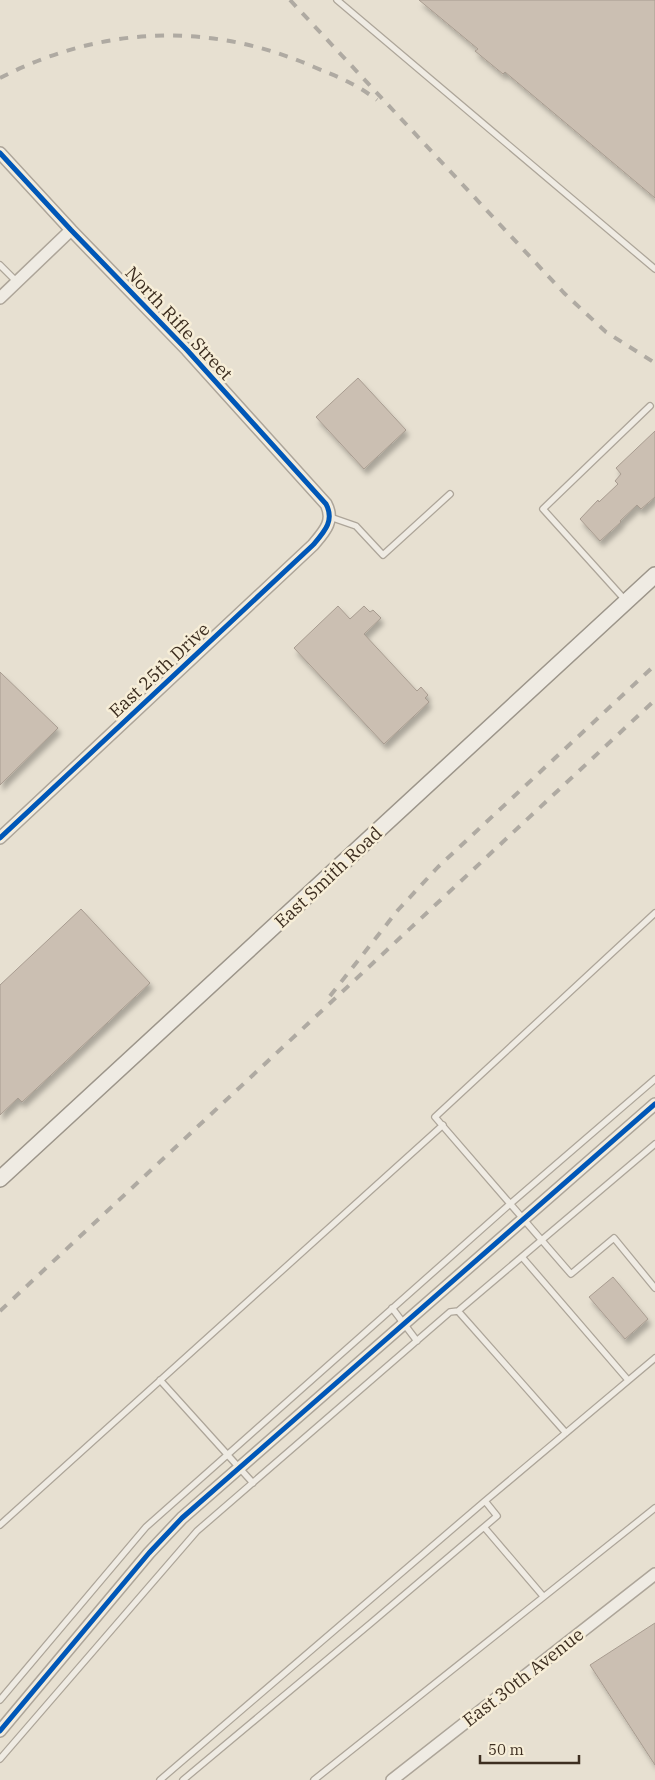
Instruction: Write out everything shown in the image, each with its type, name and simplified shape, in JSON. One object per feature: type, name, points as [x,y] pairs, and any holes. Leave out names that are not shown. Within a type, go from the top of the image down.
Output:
[{"type":"street","name":"North Rifle Street","points":[[0,153],[71,230],[187,350],[326,504],[330,517]]},
{"type":"street","points":[[0,298],[71,230]]},
{"type":"street","name":"East 25th Drive","points":[[0,838],[313,545],[324,533],[330,517]]},
{"type":"street","name":"East Smith Road","points":[[0,1179],[655,575]]},
{"type":"street","points":[[0,1731],[155,1547],[182,1518],[655,1104]]},
{"type":"street","name":"East 30th Avenue","points":[[392,1780],[655,1574]]},
{"type":"lane","points":[[337,0],[655,269]]},
{"type":"lane","points":[[0,265],[17,282]]},
{"type":"lane","points":[[626,601],[543,509],[650,406]]},
{"type":"lane","points":[[330,517],[356,526],[383,555],[450,494]]},
{"type":"lane","points":[[654,916],[436,1117],[571,1274],[614,1238],[655,1288]]},
{"type":"lane","points":[[0,1700],[146,1526],[510,1204],[655,1079]]},
{"type":"lane","points":[[0,1525],[443,1125]]},
{"type":"lane","points":[[0,1760],[197,1531],[450,1312],[458,1311],[655,1144]]},
{"type":"lane","points":[[522,1257],[628,1380]]},
{"type":"lane","points":[[392,1308],[417,1341]]},
{"type":"lane","points":[[458,1311],[566,1433]]},
{"type":"lane","points":[[160,1780],[655,1358]]},
{"type":"lane","points":[[160,1380],[253,1483]]},
{"type":"lane","points":[[183,1780],[497,1516],[485,1501]]},
{"type":"lane","points":[[314,1780],[655,1508]]},
{"type":"lane","points":[[484,1527],[543,1596]]},
{"type":"building","points":[[419,0],[655,0],[655,198],[505,72],[503,74],[475,51],[478,49]]},
{"type":"building","points":[[358,378],[406,430],[364,469],[316,417]]},
{"type":"building","points":[[655,431],[655,497],[641,509],[637,505],[600,541],[580,519],[598,500],[599,502],[618,484],[615,481],[621,474],[616,468]]},
{"type":"building","points":[[338,606],[350,619],[364,606],[370,612],[373,610],[381,618],[364,634],[417,691],[421,687],[428,695],[425,698],[429,702],[384,744],[294,648]]},
{"type":"building","points":[[0,672],[58,728],[0,785]]},
{"type":"building","points":[[81,909],[150,983],[22,1102],[18,1098],[0,1115],[0,985]]},
{"type":"building","points":[[613,1277],[648,1319],[625,1339],[589,1297]]},
{"type":"building","points":[[655,1623],[655,1765],[590,1665]]},
{"type":"railway","points":[[290,0],[564,293],[606,332],[655,363]]},
{"type":"railway","points":[[0,78],[38,61],[77,48],[116,40],[156,36],[195,37],[235,42],[275,52],[346,81],[377,100]]},
{"type":"railway","points":[[330,996],[398,910],[438,867],[655,665]]},
{"type":"railway","points":[[0,1311],[655,700]]},
{"type":"cycle path","points":[[0,153],[71,230],[187,350],[326,504],[329,516],[327,526],[313,545],[0,838]]},
{"type":"cycle path","points":[[0,1731],[149,1553],[182,1518],[655,1104]]}]
